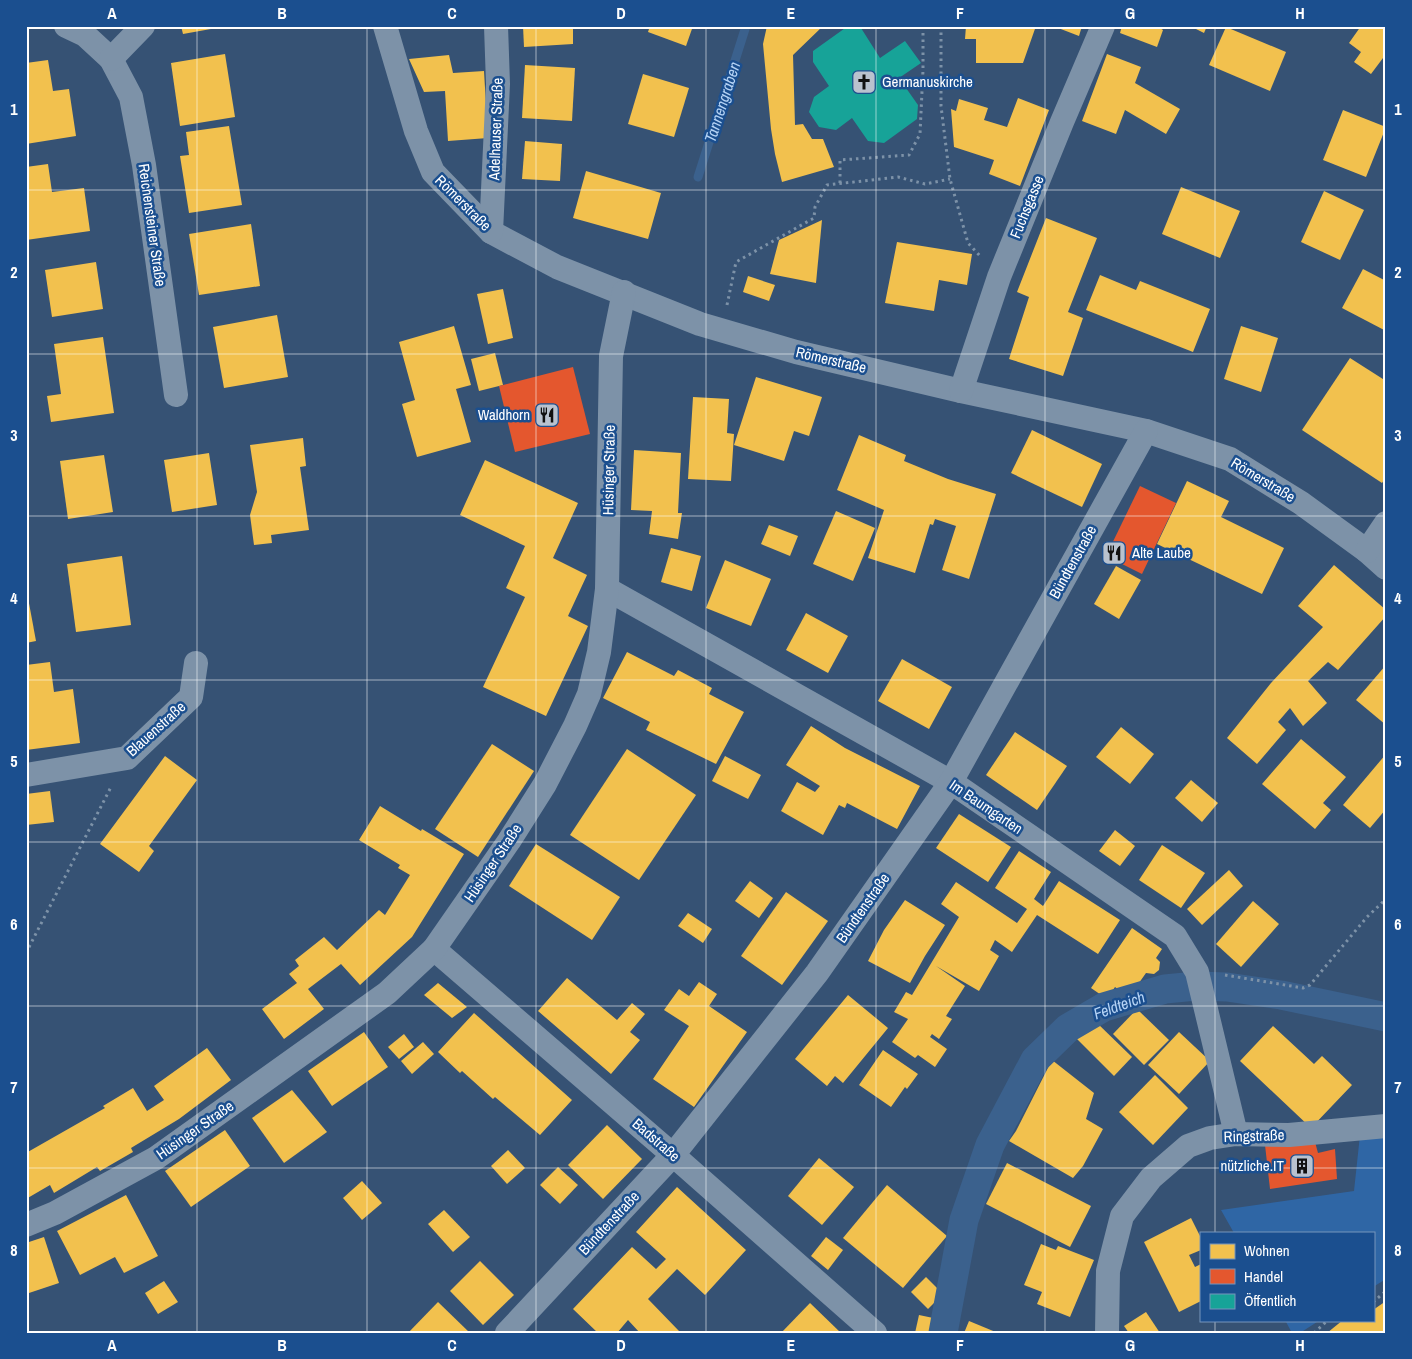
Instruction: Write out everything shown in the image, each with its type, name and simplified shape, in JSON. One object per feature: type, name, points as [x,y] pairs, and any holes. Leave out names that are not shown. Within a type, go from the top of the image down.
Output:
[{"type":"street","name":"Reichensteiner Straße","points":[[66,26],[85,36],[111,59],[131,97],[144,165],[176,395]]},
{"type":"street","points":[[111,59],[143,26]]},
{"type":"street","name":"Römerstraße","points":[[385,26],[416,131],[433,172],[491,232],[558,267],[700,324],[796,352],[961,391],[1146,431],[1230,459],[1301,504],[1367,551],[1386,568]]},
{"type":"street","name":"Adelhauser Straße","points":[[491,232],[498,84],[496,26]]},
{"type":"street","name":"Fuchsgasse","points":[[961,391],[999,277],[1102,26]]},
{"type":"street","name":"Hüsinger Straße","points":[[26,1225],[55,1213],[156,1158],[387,993],[434,949],[509,841],[545,784],[575,726],[589,694],[599,652],[607,589],[611,356],[624,292]]},
{"type":"street","name":"Bündtenstraße","points":[[507,1333],[673,1154],[817,973],[951,782],[1146,431]]},
{"type":"street","points":[[1367,551],[1386,523]]},
{"type":"street","name":"Im Baumgarten","points":[[607,589],[951,782],[1175,936],[1200,982],[1236,1134]]},
{"type":"street","name":"Blauenstraße","points":[[26,775],[126,758],[190,697],[196,663]]},
{"type":"street","name":"Badstraße","points":[[434,949],[673,1154],[875,1333]]},
{"type":"street","name":"Ringstraße","points":[[1107,1333],[1108,1271],[1122,1216],[1151,1178],[1188,1146],[1210,1138],[1236,1134],[1289,1135],[1386,1126]]},
{"type":"path","points":[[840,183],[840,160],[909,155],[920,134],[923,70],[922,26]]},
{"type":"path","points":[[941,26],[941,106],[950,179],[968,243],[999,277]]},
{"type":"path","points":[[721,330],[736,262],[814,218],[815,207],[827,185],[898,177],[925,184],[950,179]]},
{"type":"path","points":[[26,953],[126,758]]},
{"type":"path","points":[[1200,982],[1218,974],[1303,988],[1310,985],[1368,917],[1386,899]]},
{"type":"path","points":[[1374,1301],[1386,1291]]},
{"type":"path","points":[[1314,1333],[1326,1322]]},
{"type":"shaded area","points":[[1360,1135],[1386,1137],[1386,1279],[1374,1286],[1374,1232],[1233,1232],[1221,1210],[1354,1191]]},
{"type":"shaded area","points":[[1286,1322],[1317,1322],[1300,1333],[1292,1333]]},
{"type":"building: Wohnen","points":[[181,26],[221,26],[222,27],[183,34]]},
{"type":"building: Wohnen","points":[[523,26],[573,26],[573,44],[524,47]]},
{"type":"building: Wohnen","points":[[650,26],[693,26],[686,46],[648,32]]},
{"type":"building: Wohnen","points":[[767,26],[823,26],[793,55],[795,125],[803,124],[812,139],[823,139],[834,167],[782,182],[771,129],[763,44]]},
{"type":"building: Wohnen","points":[[966,26],[1036,26],[1023,63],[976,63],[976,39],[965,39]]},
{"type":"building: Wohnen","points":[[1053,26],[1082,26],[1079,36]]},
{"type":"building: Wohnen","points":[[1122,26],[1157,26],[1163,30],[1157,47],[1120,33]]},
{"type":"building: Wohnen","points":[[1190,26],[1207,26],[1204,33]]},
{"type":"building: Wohnen","points":[[1361,26],[1386,26],[1386,54],[1371,74],[1354,62],[1361,52],[1349,43]]},
{"type":"building: Wohnen","points":[[1226,27],[1286,52],[1270,91],[1209,65]]},
{"type":"building: Wohnen","points":[[225,54],[235,117],[180,126],[171,63]]},
{"type":"building: Wohnen","points":[[1107,54],[1141,67],[1135,83],[1180,109],[1166,134],[1125,110],[1116,134],[1082,121]]},
{"type":"building: Wohnen","points":[[449,55],[453,73],[484,71],[488,138],[448,141],[445,91],[424,92],[409,59]]},
{"type":"building: Wohnen","points":[[48,60],[53,91],[69,89],[76,136],[26,144],[26,63]]},
{"type":"building: Wohnen","points":[[525,65],[575,68],[572,121],[522,118]]},
{"type":"building: Wohnen","points":[[643,74],[689,88],[674,137],[628,124]]},
{"type":"building: Wohnen","points":[[1018,98],[1049,110],[1020,186],[989,174],[994,160],[954,147],[951,109],[956,111],[959,99],[988,108],[984,120],[1007,127]]},
{"type":"building: Wohnen","points":[[1343,110],[1386,127],[1366,177],[1323,160]]},
{"type":"building: Wohnen","points":[[229,126],[242,205],[189,213],[180,156],[189,155],[186,132]]},
{"type":"building: Wohnen","points":[[525,141],[562,144],[560,181],[522,179]]},
{"type":"building: Wohnen","points":[[48,164],[52,192],[84,188],[90,231],[26,240],[26,167]]},
{"type":"building: Wohnen","points":[[586,171],[661,193],[648,239],[573,218]]},
{"type":"building: Wohnen","points":[[1181,187],[1240,211],[1220,258],[1162,234]]},
{"type":"building: Wohnen","points":[[1324,191],[1364,210],[1340,260],[1301,242]]},
{"type":"building: Wohnen","points":[[1046,218],[1097,238],[1068,312],[1083,318],[1063,376],[1009,359],[1029,297],[1017,292]]},
{"type":"building: Wohnen","points":[[822,220],[816,283],[770,274],[779,240]]},
{"type":"building: Wohnen","points":[[251,224],[260,286],[199,295],[189,234]]},
{"type":"building: Wohnen","points":[[897,242],[972,254],[967,285],[939,280],[934,311],[885,303]]},
{"type":"building: Wohnen","points":[[96,262],[103,309],[52,317],[45,270]]},
{"type":"building: Wohnen","points":[[1363,269],[1386,281],[1386,331],[1342,308]]},
{"type":"building: Wohnen","points":[[1100,275],[1136,290],[1140,281],[1210,309],[1193,352],[1086,310]]},
{"type":"building: Wohnen","points":[[748,276],[775,285],[769,301],[743,292]]},
{"type":"building: Wohnen","points":[[503,289],[513,338],[488,344],[477,294]]},
{"type":"building: Wohnen","points":[[277,315],[288,377],[224,388],[213,327]]},
{"type":"building: Wohnen","points":[[454,326],[471,385],[456,389],[471,442],[417,457],[402,404],[415,400],[399,342]]},
{"type":"building: Wohnen","points":[[1241,326],[1278,338],[1261,392],[1224,379]]},
{"type":"building: Wohnen","points":[[103,337],[114,413],[51,422],[47,396],[61,394],[54,344]]},
{"type":"building: Wohnen","points":[[495,353],[503,385],[479,391],[471,359]]},
{"type":"building: Wohnen","points":[[1350,358],[1386,381],[1386,477],[1382,483],[1302,430]]},
{"type":"building: Wohnen","points":[[756,377],[822,397],[809,436],[794,431],[784,461],[734,445]]},
{"type":"building: Wohnen","points":[[693,397],[729,399],[727,433],[734,434],[731,481],[688,479]]},
{"type":"building: Wohnen","points":[[1032,430],[1102,464],[1082,507],[1011,473]]},
{"type":"building: Wohnen","points":[[859,435],[906,455],[904,461],[948,479],[996,494],[969,579],[942,570],[956,526],[935,519],[933,525],[930,524],[915,573],[868,558],[884,510],[837,490]]},
{"type":"building: Wohnen","points":[[303,438],[306,466],[300,467],[309,530],[271,535],[272,543],[254,545],[250,515],[257,492],[250,445]]},
{"type":"building: Wohnen","points":[[634,450],[681,453],[678,513],[682,513],[678,539],[649,534],[652,511],[631,510]]},
{"type":"building: Wohnen","points":[[209,453],[217,505],[172,512],[164,460]]},
{"type":"building: Wohnen","points":[[104,455],[113,512],[68,519],[60,461]]},
{"type":"building: Wohnen","points":[[485,460],[578,503],[553,558],[587,575],[568,616],[588,626],[546,716],[483,687],[525,597],[506,588],[525,546],[460,515]]},
{"type":"building: Wohnen","points":[[1187,481],[1229,501],[1221,517],[1284,548],[1262,594],[1157,544]]},
{"type":"building: Wohnen","points":[[836,511],[875,528],[853,581],[813,564]]},
{"type":"building: Wohnen","points":[[769,525],[798,536],[790,556],[761,544]]},
{"type":"building: Wohnen","points":[[671,548],[701,556],[692,591],[661,582]]},
{"type":"building: Wohnen","points":[[122,556],[131,625],[76,632],[67,564]]},
{"type":"building: Wohnen","points":[[725,560],[771,579],[751,626],[706,608]]},
{"type":"building: Wohnen","points":[[1334,565],[1386,610],[1386,616],[1338,670],[1328,662],[1308,681],[1327,703],[1303,726],[1290,708],[1278,722],[1286,730],[1257,764],[1227,738],[1271,683],[1323,627],[1298,606]]},
{"type":"building: Wohnen","points":[[1116,566],[1141,580],[1119,619],[1094,604]]},
{"type":"building: Wohnen","points":[[26,587],[36,641],[26,643]]},
{"type":"building: Wohnen","points":[[806,613],[848,636],[828,673],[786,650]]},
{"type":"building: Wohnen","points":[[627,652],[674,676],[678,670],[712,688],[709,694],[744,712],[716,764],[646,730],[650,722],[603,698]]},
{"type":"building: Wohnen","points":[[902,659],[952,687],[929,729],[878,701]]},
{"type":"building: Wohnen","points":[[50,662],[54,692],[73,689],[80,743],[26,750],[26,665]]},
{"type":"building: Wohnen","points":[[1386,665],[1386,725],[1356,700]]},
{"type":"building: Wohnen","points":[[811,726],[845,748],[920,786],[897,829],[847,803],[845,808],[839,805],[823,835],[781,811],[797,782],[815,792],[820,786],[786,765]]},
{"type":"building: Wohnen","points":[[1121,727],[1154,754],[1130,784],[1096,757]]},
{"type":"building: Wohnen","points":[[1015,732],[1067,766],[1037,810],[986,775]]},
{"type":"building: Wohnen","points":[[1301,739],[1346,777],[1323,803],[1331,810],[1315,829],[1262,784]]},
{"type":"building: Wohnen","points":[[492,744],[534,771],[478,857],[435,829]]},
{"type":"building: Wohnen","points":[[627,749],[696,795],[639,880],[570,835]]},
{"type":"building: Wohnen","points":[[1386,754],[1386,809],[1370,828],[1343,805]]},
{"type":"building: Wohnen","points":[[165,756],[197,780],[149,846],[154,851],[139,872],[100,844]]},
{"type":"building: Wohnen","points":[[725,756],[761,775],[748,799],[712,781]]},
{"type":"building: Wohnen","points":[[1191,780],[1218,803],[1202,822],[1175,798]]},
{"type":"building: Wohnen","points":[[50,791],[54,822],[26,825],[26,794]]},
{"type":"building: Wohnen","points":[[380,806],[464,854],[412,937],[360,985],[341,964],[308,989],[324,1009],[284,1039],[262,1009],[297,983],[289,974],[299,966],[295,960],[324,937],[337,950],[379,910],[385,915],[410,875],[398,868],[400,865],[359,840]]},
{"type":"building: Wohnen","points":[[959,814],[1011,847],[988,882],[936,848]]},
{"type":"building: Wohnen","points":[[1115,830],[1135,846],[1120,866],[1099,851]]},
{"type":"building: Wohnen","points":[[536,844],[620,897],[592,940],[509,886]]},
{"type":"building: Wohnen","points":[[1162,845],[1205,873],[1181,908],[1139,880]]},
{"type":"building: Wohnen","points":[[1019,851],[1051,872],[1034,899],[1043,906],[1059,881],[1120,920],[1098,954],[1037,915],[1012,952],[995,940],[990,950],[999,956],[979,991],[936,966],[965,986],[946,1016],[952,1019],[939,1039],[932,1034],[930,1037],[947,1049],[935,1067],[918,1055],[915,1058],[892,1042],[908,1019],[894,1012],[906,992],[912,995],[959,917],[941,904],[956,882],[1017,923],[1027,909],[995,888]]},
{"type":"building: Wohnen","points":[[1229,870],[1243,886],[1202,925],[1187,909]]},
{"type":"building: Wohnen","points":[[750,881],[773,898],[759,918],[735,901]]},
{"type":"building: Wohnen","points":[[786,892],[828,921],[782,985],[741,956]]},
{"type":"building: Wohnen","points":[[905,900],[945,925],[910,983],[868,961],[884,930]]},
{"type":"building: Wohnen","points":[[1253,901],[1279,924],[1241,967],[1216,944]]},
{"type":"building: Wohnen","points":[[688,913],[712,929],[703,943],[678,926]]},
{"type":"building: Wohnen","points":[[1132,928],[1162,949],[1156,958],[1160,962],[1159,970],[1154,974],[1146,973],[1129,997],[1115,987],[1107,999],[1091,988]]},
{"type":"building: Wohnen","points":[[567,978],[617,1020],[632,1003],[645,1014],[630,1032],[640,1040],[611,1074],[538,1011]]},
{"type":"building: Wohnen","points":[[699,982],[717,994],[709,1006],[747,1032],[694,1107],[653,1079],[689,1026],[664,1010],[679,989],[689,996]]},
{"type":"building: Wohnen","points":[[438,983],[467,1007],[452,1018],[424,995]]},
{"type":"building: Wohnen","points":[[848,995],[888,1028],[843,1083],[835,1076],[827,1086],[795,1059]]},
{"type":"building: Wohnen","points":[[1137,1009],[1169,1040],[1144,1065],[1113,1034]]},
{"type":"building: Wohnen","points":[[474,1013],[572,1100],[540,1135],[495,1097],[493,1099],[462,1071],[460,1073],[438,1052]]},
{"type":"building: Wohnen","points":[[1095,1021],[1132,1057],[1114,1076],[1073,1035]]},
{"type":"building: Wohnen","points":[[1273,1026],[1314,1064],[1322,1056],[1352,1085],[1311,1128],[1240,1061]]},
{"type":"building: Wohnen","points":[[364,1032],[388,1067],[332,1106],[308,1071]]},
{"type":"building: Wohnen","points":[[1179,1032],[1210,1061],[1179,1094],[1148,1065]]},
{"type":"building: Wohnen","points":[[404,1034],[414,1047],[399,1059],[388,1047]]},
{"type":"building: Wohnen","points":[[423,1042],[434,1054],[412,1074],[401,1061]]},
{"type":"building: Wohnen","points":[[207,1048],[231,1080],[179,1119],[131,1148],[133,1152],[100,1171],[97,1167],[54,1193],[50,1185],[26,1199],[26,1153],[105,1108],[103,1106],[133,1088],[147,1111],[164,1100],[154,1086]]},
{"type":"building: Wohnen","points":[[883,1050],[918,1074],[907,1089],[905,1087],[891,1107],[859,1085]]},
{"type":"building: Wohnen","points":[[1052,1060],[1094,1093],[1086,1119],[1103,1129],[1083,1166],[1073,1178],[1009,1141]]},
{"type":"building: Wohnen","points":[[1155,1075],[1188,1108],[1153,1145],[1119,1112]]},
{"type":"building: Wohnen","points":[[292,1090],[327,1132],[284,1163],[252,1118]]},
{"type":"building: Wohnen","points":[[607,1125],[642,1159],[603,1199],[568,1165]]},
{"type":"building: Wohnen","points":[[225,1130],[250,1166],[191,1207],[165,1171]]},
{"type":"building: Wohnen","points":[[508,1150],[525,1168],[507,1184],[491,1166]]},
{"type":"building: Wohnen","points":[[819,1158],[854,1187],[822,1225],[788,1196]]},
{"type":"building: Wohnen","points":[[1007,1163],[1091,1206],[1070,1247],[986,1204]]},
{"type":"building: Wohnen","points":[[558,1167],[578,1185],[560,1204],[540,1185]]},
{"type":"building: Wohnen","points":[[362,1181],[382,1203],[362,1220],[343,1198]]},
{"type":"building: Wohnen","points":[[887,1185],[947,1236],[903,1288],[843,1238]]},
{"type":"building: Wohnen","points":[[677,1187],[746,1250],[705,1295],[677,1269],[648,1299],[679,1331],[677,1333],[640,1333],[628,1320],[617,1333],[598,1333],[573,1309],[632,1247],[656,1269],[666,1259],[636,1232]]},
{"type":"building: Wohnen","points":[[126,1195],[158,1256],[124,1273],[115,1257],[80,1275],[57,1231]]},
{"type":"building: Wohnen","points":[[444,1210],[470,1237],[453,1252],[428,1224]]},
{"type":"building: Wohnen","points":[[1191,1218],[1200,1236],[1200,1250],[1189,1255],[1195,1267],[1200,1264],[1200,1302],[1179,1312],[1144,1242]]},
{"type":"building: Wohnen","points":[[44,1237],[59,1283],[26,1294],[26,1243]]},
{"type":"building: Wohnen","points":[[826,1237],[843,1250],[828,1270],[811,1256]]},
{"type":"building: Wohnen","points":[[1041,1244],[1056,1250],[1058,1246],[1094,1260],[1070,1317],[1037,1304],[1042,1292],[1024,1285]]},
{"type":"building: Wohnen","points":[[480,1261],[514,1295],[483,1325],[450,1291]]},
{"type":"building: Wohnen","points":[[926,1277],[943,1294],[928,1309],[911,1292]]},
{"type":"building: Wohnen","points":[[164,1281],[178,1302],[158,1314],[145,1293]]},
{"type":"building: Wohnen","points":[[1386,1301],[1386,1333],[1327,1333],[1341,1322],[1374,1322],[1374,1309]]},
{"type":"building: Wohnen","points":[[438,1302],[470,1333],[408,1333]]},
{"type":"building: Wohnen","points":[[810,1303],[841,1333],[781,1333]]},
{"type":"building: Wohnen","points":[[1146,1312],[1160,1333],[1129,1333],[1124,1326]]},
{"type":"building: Wohnen","points":[[919,1315],[938,1319],[935,1333],[915,1333]]},
{"type":"building: Wohnen","points":[[969,1321],[998,1333],[964,1333]]},
{"type":"building: Handel","points":[[573,367],[590,434],[515,452],[499,386]]},
{"type":"building: Handel","points":[[1140,486],[1176,503],[1142,574],[1106,556]]},
{"type":"building: Handel","name":"nützliche.IT","points":[[1315,1142],[1318,1153],[1335,1149],[1337,1179],[1270,1189],[1265,1145]]},
{"type":"building: Öffentlich","name":"Germanuskirche","points":[[848,26],[861,28],[880,58],[905,41],[921,63],[899,78],[918,105],[917,119],[884,143],[868,141],[852,118],[836,130],[819,127],[809,112],[814,97],[829,86],[813,62],[813,51]]},
{"type":"waterway","name":"Tannengraben","points":[[698,177],[746,26]]},
{"type":"waterway","name":"Feldteich","points":[[943,1333],[964,1220],[990,1145],[1035,1060],[1068,1028],[1104,1007],[1165,989],[1196,986],[1227,987],[1281,995],[1386,1017]]},
{"type":"place","name":"Germanuskirche","points":[[864,82]]},
{"type":"place","name":"Waldhorn","points":[[547,415]]},
{"type":"place","name":"Alte Laube","points":[[1114,553]]},
{"type":"place","name":"nützliche.IT","points":[[1302,1166]]}]
